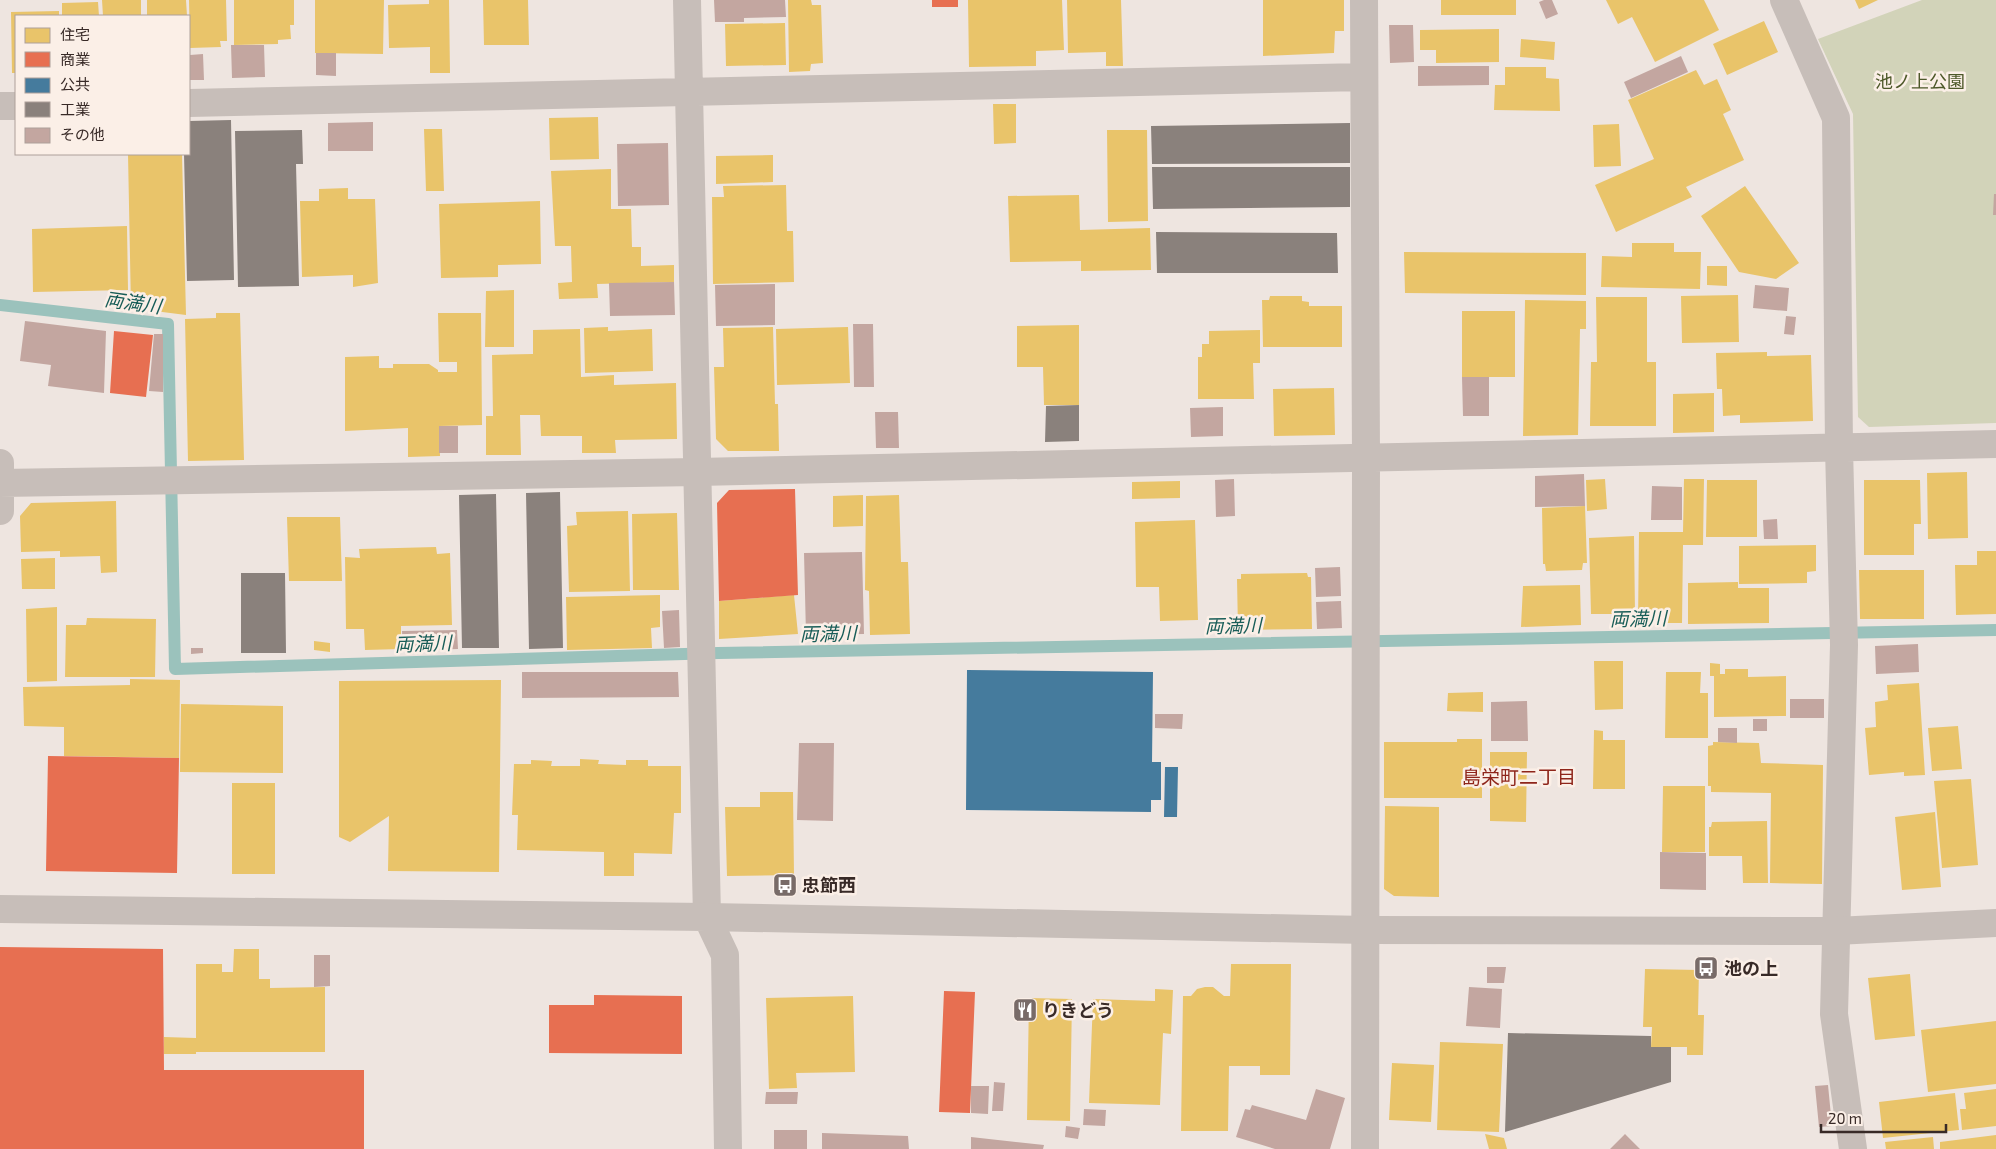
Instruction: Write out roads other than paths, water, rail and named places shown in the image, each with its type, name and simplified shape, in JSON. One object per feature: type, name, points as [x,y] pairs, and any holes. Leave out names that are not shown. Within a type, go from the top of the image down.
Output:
[{"type":"street","points":[[687,0],[707,917],[725,955],[728,1149]]},
{"type":"street","points":[[1364,0],[1366,458],[1364,1149]]},
{"type":"street","points":[[1784,0],[1836,118],[1839,448],[1844,633],[1834,1014],[1853,1149]]},
{"type":"street","points":[[190,103],[1364,77]]},
{"type":"street","points":[[0,106],[15,106]]},
{"type":"street","points":[[0,483],[698,472],[1996,444]]},
{"type":"street","points":[[0,463],[0,511]]},
{"type":"street","points":[[0,910],[707,917],[1366,930],[1836,931],[1996,923]]},
{"type":"waterway","name":"両満川","points":[[0,305],[168,324],[175,669],[718,653],[1996,630]]},
{"type":"place","name":"忠節西","points":[[785,885]]},
{"type":"place","name":"池の上","points":[[1706,968]]},
{"type":"place","name":"りきどう","points":[[1025,1010]]},
{"type":"district","name":"島栄町二丁目","points":[[1519,776]]},
{"type":"park label","name":"池ノ上公園","points":[[1920,81]]}]
